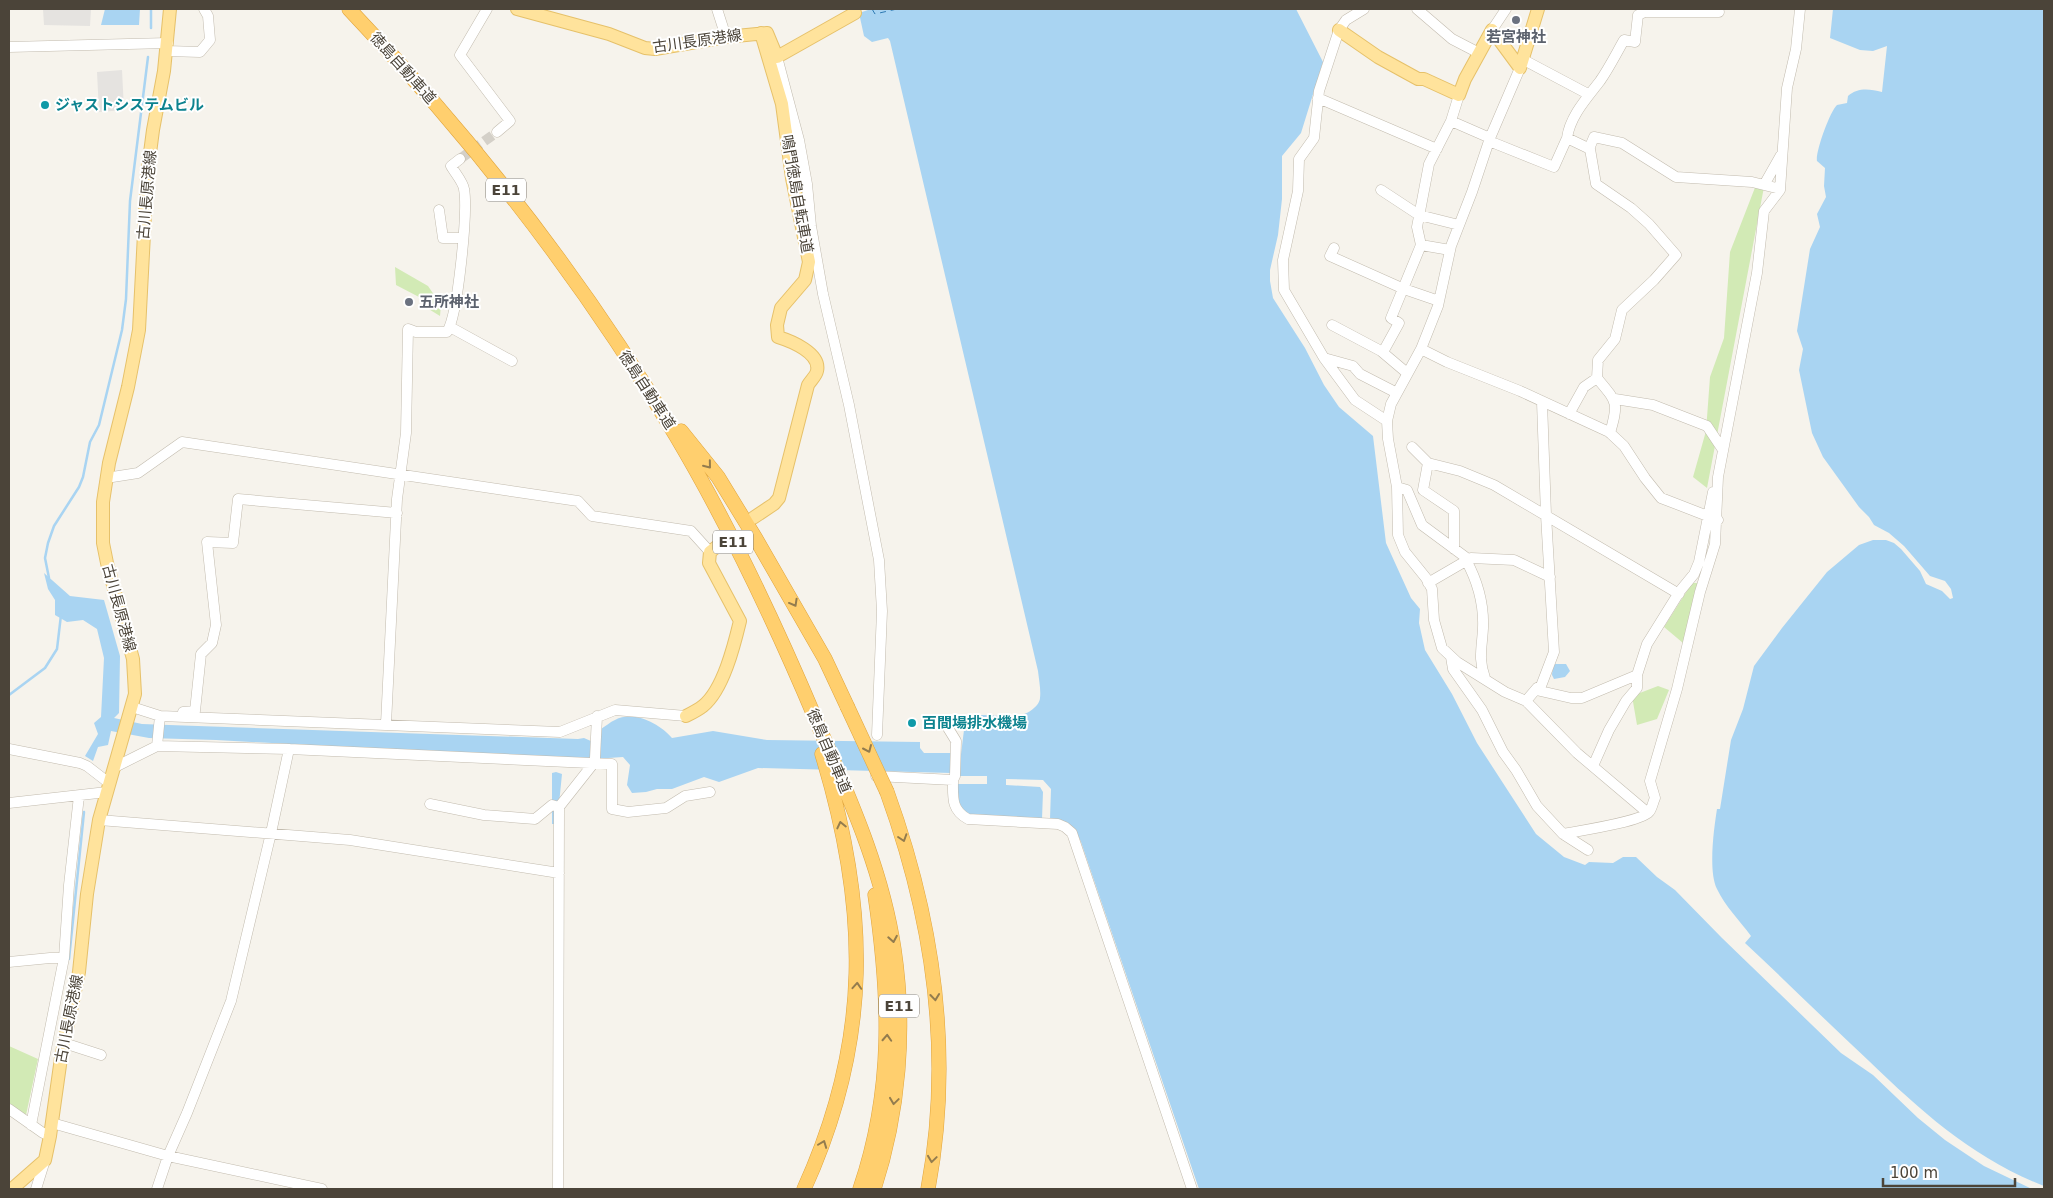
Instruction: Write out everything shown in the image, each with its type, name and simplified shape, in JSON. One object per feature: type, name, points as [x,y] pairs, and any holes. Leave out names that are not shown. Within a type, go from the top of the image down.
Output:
[{"type":"highway","name":"徳島自動車道","points":[[348,9],[434,101],[514,199],[566,269],[645,386],[700,478],[745,565],[809,705],[875,865],[894,949],[899,988],[900,1049],[891,1121],[874,1189]]},
{"type":"highway","points":[[645,386],[718,477],[790,595],[825,659],[887,792],[910,861],[923,912],[936,996],[938,1106],[928,1189]]},
{"type":"highway","points":[[804,1189],[837,1105],[848,1058],[856,998],[857,944],[854,893],[835,797],[809,705]]},
{"type":"highway","name":"徳島自動車道","points":[[860,826],[878,914],[888,1028],[878,1120],[860,1189]]},
{"type":"main road","name":"古川長原港線","points":[[45,1160],[64,1043],[79,972],[87,894],[99,820],[123,742],[136,686],[133,659],[107,563],[102,502],[139,330],[147,176],[167,47],[170,9]]},
{"type":"main road","name":"古川長原港線","points":[[517,9],[609,34],[645,48],[664,48],[726,37],[767,33],[778,57]]},
{"type":"main road","points":[[1521,63],[1538,9]]},
{"type":"main road","points":[[778,57],[855,13]]},
{"type":"main road","points":[[1339,30],[1378,57],[1418,79],[1424,79],[1459,95],[1465,79],[1492,30],[1521,63]]},
{"type":"main road","name":"鳴門徳島自転車道","points":[[753,518],[774,504],[779,498],[808,384],[816,374],[817,368],[814,358],[799,346],[778,337],[777,325],[781,308],[805,280],[809,262],[792,178],[782,104],[762,33]]},
{"type":"main road","points":[[686,716],[703,706],[715,692],[736,640],[740,621],[709,563],[715,548]]},
{"type":"main road","points":[[12,1189],[45,1160]]},
{"type":"street","points":[[9,48],[167,47],[200,52],[210,40],[208,16],[204,9]]},
{"type":"street","points":[[487,9],[460,55],[510,121],[497,132]]},
{"type":"street","points":[[717,9],[726,37]]},
{"type":"street","points":[[1364,9],[1346,20],[1339,30],[1318,98],[1314,138],[1299,159],[1298,191],[1283,260],[1284,290],[1324,358],[1355,400],[1387,421]]},
{"type":"street","points":[[1417,9],[1452,39],[1479,53]]},
{"type":"street","points":[[1492,30],[1506,9]]},
{"type":"street","points":[[1593,766],[1609,730],[1626,701],[1637,688],[1637,675],[1647,644],[1694,574],[1713,518],[1722,450],[1757,273],[1764,211],[1780,189],[1787,88],[1796,49],[1800,9]]},
{"type":"street","points":[[1451,121],[1554,166],[1568,138],[1568,129],[1588,94],[1600,81],[1624,40],[1635,42],[1635,12],[1676,10],[1719,12]]},
{"type":"street","points":[[778,57],[799,140],[823,294],[850,405],[879,560],[882,611],[877,735]]},
{"type":"street","points":[[1588,94],[1521,63],[1489,139],[1472,192],[1450,250],[1439,301],[1421,349],[1397,393],[1387,421],[1388,439],[1397,487],[1398,534],[1405,552],[1432,589],[1434,620],[1442,648],[1451,657],[1505,692],[1526,701],[1593,766],[1648,813]]},
{"type":"street","points":[[1383,352],[1399,322],[1391,318],[1421,245],[1417,227],[1429,164],[1451,121],[1459,95]]},
{"type":"street","points":[[1318,98],[1437,149]]},
{"type":"street","points":[[1610,433],[1616,414],[1615,399],[1597,378],[1598,360],[1615,339],[1622,310],[1654,280],[1676,255],[1650,224],[1631,208],[1596,184],[1589,149],[1594,137],[1622,143],[1676,177],[1729,180],[1780,189]]},
{"type":"street","points":[[1568,138],[1589,149]]},
{"type":"street","points":[[1764,185],[1783,151]]},
{"type":"street","points":[[386,724],[397,513],[400,473],[406,434],[408,329],[416,332],[447,332],[450,327],[457,293],[465,221],[464,188],[450,166],[460,159]]},
{"type":"street","points":[[1381,190],[1419,215],[1459,225]]},
{"type":"street","points":[[439,210],[443,238],[463,238]]},
{"type":"street","points":[[1421,245],[1450,250]]},
{"type":"street","points":[[1334,248],[1330,256],[1404,289],[1439,301]]},
{"type":"street","points":[[1332,325],[1383,352],[1407,373]]},
{"type":"street","points":[[450,327],[512,361]]},
{"type":"street","points":[[1421,349],[1610,433],[1624,446],[1661,498],[1713,518]]},
{"type":"street","points":[[1324,358],[1353,366],[1360,374],[1397,393]]},
{"type":"street","points":[[1569,414],[1584,387],[1597,378]]},
{"type":"street","points":[[1615,399],[1654,405],[1707,426],[1722,450]]},
{"type":"street","points":[[1526,701],[1541,686],[1554,652],[1542,402]]},
{"type":"street","points":[[106,478],[138,473],[182,442],[578,501],[592,516],[691,531],[715,548]]},
{"type":"street","points":[[1412,446],[1428,462],[1460,471],[1494,485],[1679,594]]},
{"type":"street","points":[[1428,462],[1423,490],[1454,512],[1454,549]]},
{"type":"street","points":[[1397,487],[1407,490],[1422,525],[1467,560],[1475,577],[1483,613],[1480,665],[1485,678]]},
{"type":"street","points":[[157,744],[163,718],[172,712],[194,711],[201,654],[212,643],[216,625],[207,542],[233,543],[238,499],[397,513]]},
{"type":"street","points":[[1563,834],[1600,828],[1639,818],[1648,813],[1656,798],[1650,781],[1677,689],[1700,592],[1716,544],[1713,518]]},
{"type":"street","points":[[1428,583],[1471,558],[1514,560],[1550,576]]},
{"type":"street","points":[[1451,657],[1454,668],[1482,710],[1503,752],[1537,806],[1563,834],[1588,850]]},
{"type":"street","points":[[1536,690],[1571,698],[1582,698],[1637,675]]},
{"type":"street","points":[[131,711],[163,718],[386,724],[560,732],[615,710],[686,716]]},
{"type":"street","points":[[558,1189],[559,807],[594,761],[596,718]]},
{"type":"street","points":[[948,728],[956,741],[953,802],[955,809],[961,815],[968,819],[1058,824],[1072,833],[1192,1189]]},
{"type":"street","points":[[115,767],[157,744],[594,761],[612,764],[612,809],[628,812],[666,808],[685,796],[710,792]]},
{"type":"street","points":[[9,748],[87,766],[108,788],[79,796],[9,802]]},
{"type":"street","points":[[157,1189],[168,1156],[187,1114],[231,1001],[289,749]]},
{"type":"street","points":[[876,776],[954,778]]},
{"type":"street","points":[[31,1125],[64,958],[69,885],[79,796]]},
{"type":"street","points":[[430,804],[484,815],[535,819],[552,805],[559,807]]},
{"type":"street","points":[[99,820],[350,840],[558,873]]},
{"type":"street","points":[[9,962],[64,958]]},
{"type":"street","points":[[64,1043],[101,1055]]},
{"type":"street","points":[[9,1110],[43,1134],[51,1129],[322,1189]]},
{"type":"street","points":[[36,1189],[45,1160]]},
{"type":"green space","points":[[1756,185],[1764,187],[1707,488],[1693,477],[1706,431],[1710,377],[1724,338],[1730,252]]},
{"type":"green space","points":[[395,267],[428,286],[441,305],[440,316],[427,308],[419,297],[396,285]]},
{"type":"green space","points":[[1692,583],[1698,583],[1683,643],[1664,627]]},
{"type":"green space","points":[[1658,686],[1669,690],[1657,719],[1637,725],[1632,696]]},
{"type":"green space","points":[[9,1046],[38,1059],[26,1115],[9,1103]]},
{"type":"shaded area","points":[[43,9],[91,9],[90,26],[44,25]]},
{"type":"shaded area","points":[[122,70],[124,110],[99,112],[97,72]]},
{"type":"water","points":[[105,9],[140,9],[139,25],[101,25]]},
{"type":"water","points":[[871,9],[1296,9],[1323,62],[1301,133],[1282,156],[1282,199],[1278,235],[1270,270],[1273,298],[1339,407],[1373,436],[1386,543],[1411,598],[1420,609],[1419,623],[1425,650],[1452,694],[1477,743],[1536,834],[1564,857],[1585,865],[1589,862],[1613,863],[1623,857],[1636,857],[1657,877],[1675,890],[1841,1053],[1873,1075],[1918,1118],[1945,1140],[1984,1166],[2032,1189],[1199,1189],[1081,842],[1070,825],[1050,819],[1051,789],[1043,780],[1006,779],[1006,785],[1040,787],[1043,792],[1042,819],[967,815],[957,802],[956,784],[987,784],[987,776],[959,776],[959,755],[961,754],[965,722],[972,717],[980,715],[1017,716],[1026,713],[1039,702],[1040,685],[890,41],[888,38],[872,42],[864,36],[859,13]]},
{"type":"water","points":[[1833,9],[2044,9],[2044,1186],[2018,1175],[1972,1148],[1909,1099],[1745,943],[1751,936],[1724,901],[1714,881],[1712,861],[1717,809],[1720,809],[1731,740],[1743,709],[1754,666],[1827,572],[1859,545],[1873,540],[1886,540],[1894,543],[1901,549],[1920,571],[1926,584],[1942,591],[1950,599],[1953,598],[1951,589],[1945,581],[1930,576],[1904,546],[1889,533],[1874,525],[1823,457],[1812,433],[1799,370],[1803,349],[1797,331],[1810,249],[1820,227],[1817,214],[1826,197],[1824,186],[1825,168],[1817,161],[1818,150],[1827,123],[1837,105],[1847,103],[1848,96],[1856,91],[1882,92],[1887,46],[1873,51],[1860,50],[1830,38]]},
{"type":"water","points":[[44,573],[70,596],[104,600],[120,656],[119,713],[114,718],[142,724],[584,738],[600,745],[601,729],[622,717],[630,717],[646,720],[654,724],[672,738],[713,731],[767,740],[920,742],[920,748],[924,753],[952,753],[951,773],[758,768],[719,782],[704,777],[672,789],[632,793],[627,785],[630,765],[623,757],[579,760],[149,738],[111,731],[108,745],[98,747],[93,761],[85,756],[98,734],[94,723],[101,717],[104,658],[97,629],[83,620],[67,622],[55,615],[55,600],[48,589]]},
{"type":"water","points":[[1553,664],[1566,664],[1570,671],[1565,677],[1554,679],[1552,675]]},
{"type":"water","points":[[552,773],[562,774],[557,824],[552,824]]},
{"type":"waterway","points":[[151,9],[151,28]]},
{"type":"waterway","points":[[49,578],[45,558],[48,543],[54,526],[79,487],[83,477],[90,442],[99,425],[122,330],[126,299],[130,201],[148,57]]},
{"type":"waterway","points":[[9,695],[45,668],[57,649],[61,615]]},
{"type":"waterway","points":[[69,959],[84,812]]},
{"type":"ferry route","points":[[872,9],[875,14],[897,9]]},
{"type":"tunnel","points":[[460,159],[497,132]]},
{"type":"place","name":"若宮神社","points":[[1516,20]]},
{"type":"place","name":"ジャストシステムビル","points":[[45,105]]},
{"type":"place","name":"五所神社","points":[[409,302]]},
{"type":"place","name":"百間場排水機場","points":[[912,723]]}]
